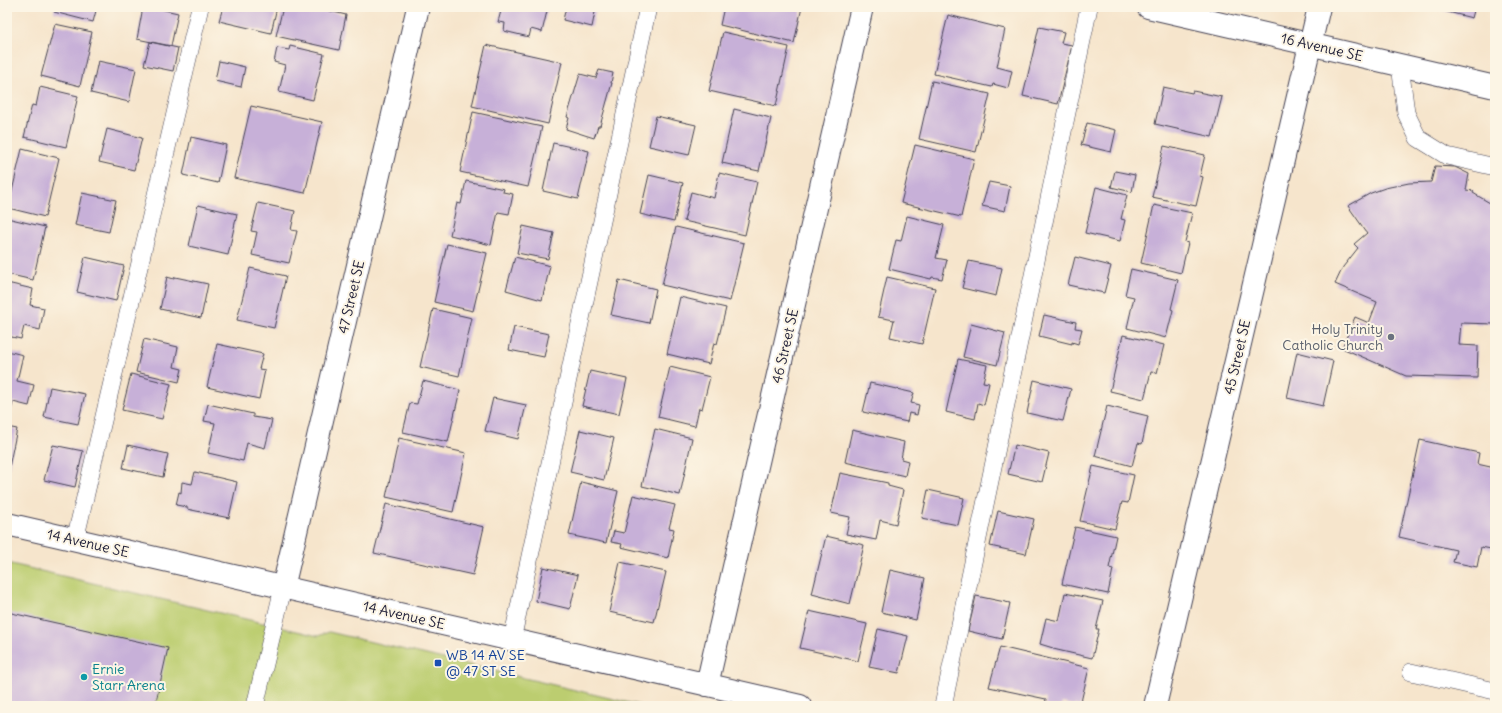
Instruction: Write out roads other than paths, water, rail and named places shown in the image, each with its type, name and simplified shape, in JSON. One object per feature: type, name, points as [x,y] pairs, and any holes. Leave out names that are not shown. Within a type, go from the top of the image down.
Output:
[{"type":"street","name":"47 Street SE","points":[[283,588],[418,7]]},
{"type":"street","name":"46 Street SE","points":[[707,685],[862,7]]},
{"type":"street","name":"16 Avenue SE","points":[[1148,7],[1495,87]]},
{"type":"street","name":"45 Street SE","points":[[1155,706],[1319,7]]},
{"type":"street","name":"14 Avenue SE","points":[[7,524],[800,706]]},
{"type":"lane","points":[[75,540],[200,7]]},
{"type":"lane","points":[[512,640],[648,7]]},
{"type":"lane","points":[[943,706],[1089,7]]},
{"type":"lane","points":[[1400,65],[1406,113],[1418,138],[1447,156],[1495,167]]},
{"type":"lane","points":[[255,706],[283,588]]},
{"type":"lane","points":[[1411,672],[1495,691]]},
{"type":"place","name":"Holy Trinity Catholic Church","points":[[1391,337]]},
{"type":"place","name":"WB 14 AV SE @ 47 ST SE","points":[[438,663]]},
{"type":"place","name":"Ernie Starr Arena","points":[[84,677]]}]
